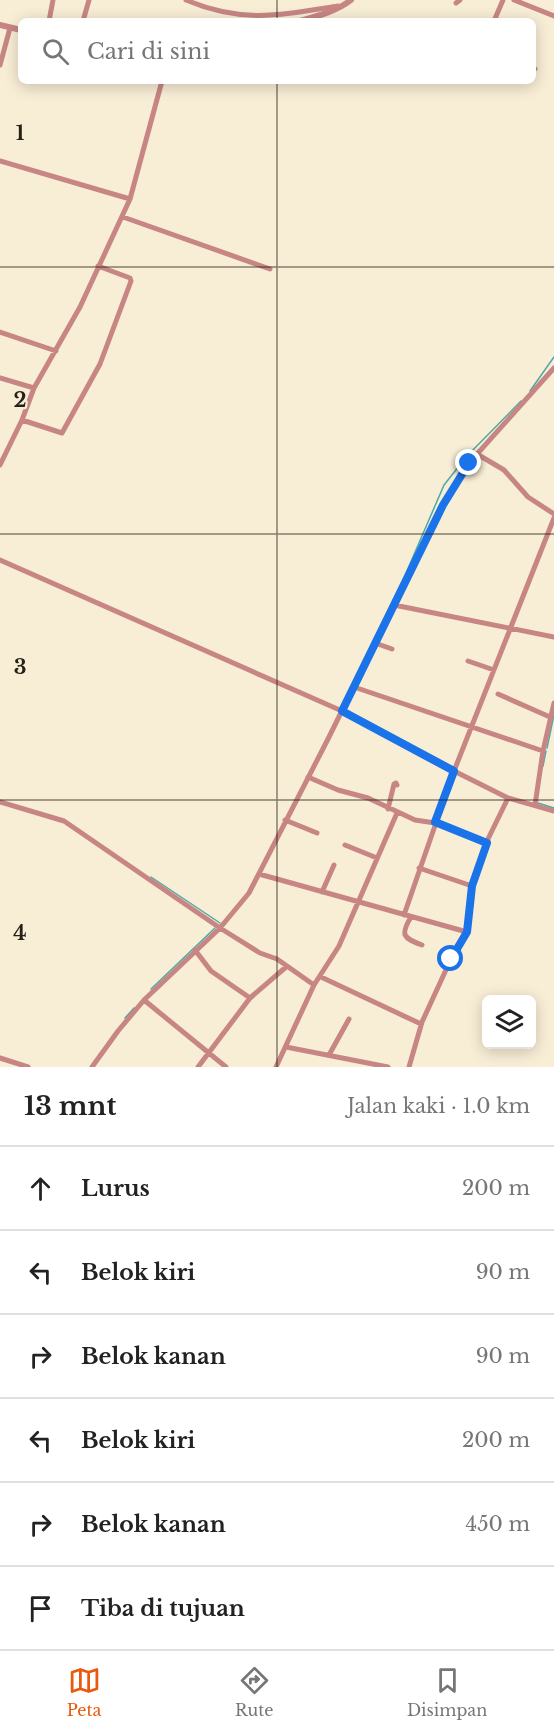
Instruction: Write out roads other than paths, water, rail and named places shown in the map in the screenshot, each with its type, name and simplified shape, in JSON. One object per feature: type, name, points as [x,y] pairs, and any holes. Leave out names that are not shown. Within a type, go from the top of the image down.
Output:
[{"type":"street","points":[[50,18],[53,0]]},
{"type":"street","points":[[84,18],[89,0]]},
{"type":"street","points":[[186,0],[218,10],[256,16],[288,15],[344,6]]},
{"type":"street","points":[[311,18],[344,6],[351,0]]},
{"type":"street","points":[[495,18],[503,0]]},
{"type":"street","points":[[514,0],[554,16]]},
{"type":"street","points":[[0,25],[18,29]]},
{"type":"street","points":[[0,65],[10,28]]},
{"type":"street","points":[[0,465],[22,420],[34,388],[80,307],[123,217],[161,84]]},
{"type":"street","points":[[0,161],[130,199]]},
{"type":"street","points":[[123,217],[270,269]]},
{"type":"street","points":[[22,420],[62,433],[100,364],[131,281],[130,278],[98,266]]},
{"type":"street","points":[[0,332],[56,351]]},
{"type":"street","points":[[92,1067],[144,1000],[249,893],[308,777],[338,709],[355,685],[443,505],[477,454],[554,369]]},
{"type":"street","points":[[0,378],[34,388]]},
{"type":"street","points":[[422,945],[408,939],[404,933],[419,868],[471,726],[554,516],[528,497],[504,470],[477,454]]},
{"type":"street","points":[[0,560],[338,709],[508,798],[554,811]]},
{"type":"street","points":[[394,605],[554,637]]},
{"type":"street","points":[[375,643],[392,649]]},
{"type":"street","points":[[468,661],[494,670]]},
{"type":"street","points":[[355,685],[543,750]]},
{"type":"street","points":[[498,694],[550,717]]},
{"type":"street","points":[[535,805],[543,750],[554,703]]},
{"type":"street","points":[[308,777],[338,790],[369,798],[415,820],[435,823],[487,843]]},
{"type":"street","points":[[388,809],[394,784],[397,785]]},
{"type":"street","points":[[410,1067],[421,1024],[451,959],[467,932],[472,886],[487,843],[508,798]]},
{"type":"street","points":[[0,802],[64,821],[218,926],[260,953],[277,959],[314,985]]},
{"type":"street","points":[[276,1067],[314,985],[339,946],[397,813]]},
{"type":"street","points":[[285,820],[317,833]]},
{"type":"street","points":[[345,845],[377,858]]},
{"type":"street","points":[[322,892],[334,865]]},
{"type":"street","points":[[419,868],[472,886]]},
{"type":"street","points":[[259,874],[467,932]]},
{"type":"street","points":[[195,950],[211,971],[250,999]]},
{"type":"street","points":[[198,1067],[250,999],[286,967]]},
{"type":"street","points":[[321,977],[421,1024]]},
{"type":"street","points":[[144,1000],[226,1067]]},
{"type":"street","points":[[329,1055],[349,1019]]},
{"type":"street","points":[[286,1047],[388,1067]]},
{"type":"street","points":[[0,1058],[28,1067]]},
{"type":"waterway","points":[[530,391],[554,357]]},
{"type":"waterway","points":[[403,580],[444,485],[467,456],[521,401]]},
{"type":"waterway","points":[[547,748],[554,715]]},
{"type":"waterway","points":[[543,766],[546,751]]},
{"type":"waterway","points":[[538,803],[554,808]]},
{"type":"waterway","points":[[151,877],[220,923]]},
{"type":"waterway","points":[[151,989],[215,928]]},
{"type":"waterway","points":[[125,1018],[134,1008]]}]
